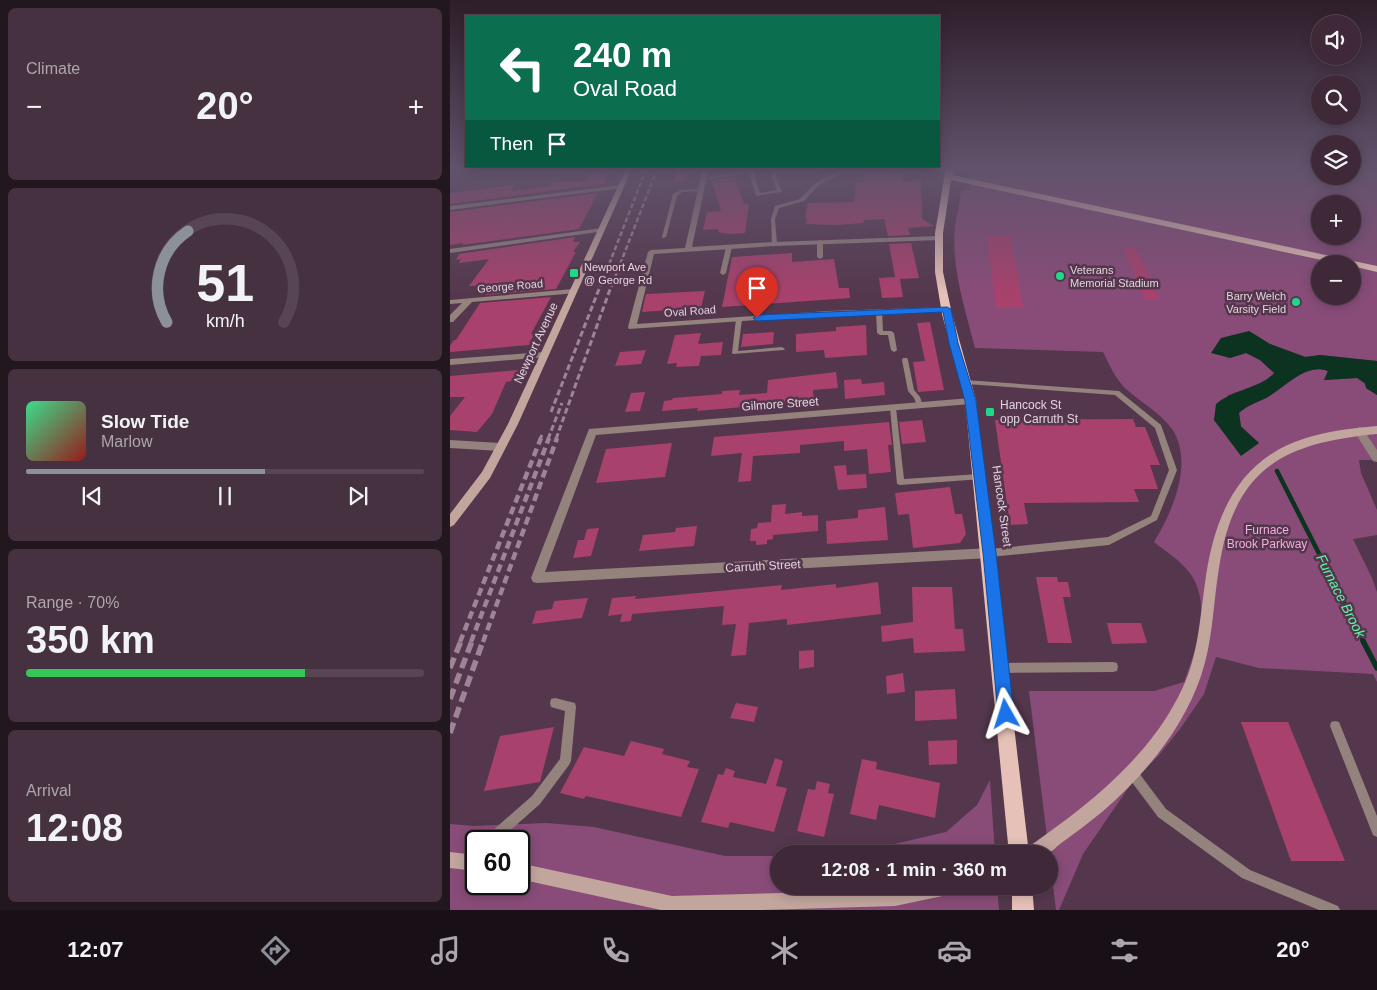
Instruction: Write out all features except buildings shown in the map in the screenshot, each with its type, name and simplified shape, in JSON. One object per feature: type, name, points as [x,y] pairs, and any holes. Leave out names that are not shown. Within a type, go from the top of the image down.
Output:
[{"type":"main road","name":"Newport Avenue","points":[[450,522],[486,475],[611,209]]},
{"type":"main road","name":"Hancock Street","points":[[943,209],[939,238],[939,273],[953,343],[967,382],[971,401],[990,553],[1018,845]]},
{"type":"main road","points":[[1114,209],[1377,269]]},
{"type":"main road","points":[[1046,845],[1072,827],[1123,783],[1161,737],[1188,692],[1203,649],[1218,539],[1234,497],[1247,478],[1280,453],[1322,438],[1359,431],[1377,430]]},
{"type":"main road","points":[[530,873],[672,904],[895,898],[909,895]]},
{"type":"main road","points":[[1023,895],[1024,910]]},
{"type":"street","points":[[696,209],[688,249],[939,238]]},
{"type":"street","points":[[450,251],[602,230]]},
{"type":"street","name":"Oval Road","points":[[688,249],[651,252],[632,326],[879,311],[947,309]]},
{"type":"street","name":"George Road","points":[[450,302],[573,291]]},
{"type":"street","points":[[450,320],[469,301]]},
{"type":"street","points":[[450,362],[544,355]]},
{"type":"street","name":"Gilmore Street","points":[[537,578],[592,432],[971,401]]},
{"type":"street","points":[[1359,431],[1377,458]]},
{"type":"street","points":[[450,444],[500,447]]},
{"type":"street","name":"Carruth Street","points":[[537,578],[990,553]]},
{"type":"lane","points":[[664,237],[671,209]]},
{"type":"lane","points":[[774,244],[773,219],[776,209]]},
{"type":"lane","points":[[820,242],[820,257]]},
{"type":"lane","points":[[723,272],[729,247]]},
{"type":"lane","points":[[879,311],[880,333],[892,333],[894,350]]},
{"type":"lane","points":[[739,319],[735,353],[782,349]]},
{"type":"lane","points":[[905,360],[911,391],[917,397],[920,406]]},
{"type":"lane","points":[[967,382],[1117,393],[1158,427],[1173,470],[1154,518],[1109,541],[990,553]]},
{"type":"lane","points":[[893,408],[900,482],[979,476]]},
{"type":"lane","points":[[1001,668],[1113,667]]},
{"type":"lane","points":[[501,830],[536,800],[565,760],[571,707],[555,703]]},
{"type":"lane","points":[[1335,726],[1377,831]]},
{"type":"lane","points":[[1132,773],[1162,813],[1246,874],[1334,910]]},
{"type":"green space","name":"Furnace Brook Parkway","points":[[958,209],[1311,209],[1311,245],[1361,245],[1361,209],[1377,209],[1377,361],[1320,355],[1306,357],[1270,344],[1249,331],[1230,358],[1246,353],[1260,360],[1275,373],[1266,382],[1228,395],[1214,420],[1241,455],[1259,443],[1241,426],[1239,413],[1248,406],[1273,394],[1303,373],[1320,369],[1328,371],[1324,380],[1357,378],[1365,384],[1366,388],[1377,395],[1377,460],[1359,460],[1361,473],[1377,510],[1377,535],[1353,539],[1377,592],[1377,682],[1373,674],[1259,668],[1216,657],[1204,694],[1159,755],[1133,781],[1083,854],[1059,910],[1056,910],[1054,895],[1058,895],[1058,845],[1048,845],[1029,691],[1154,691],[1184,682],[1193,656],[1200,626],[1200,597],[1196,584],[1189,572],[1154,542],[1174,501],[1181,471],[1181,456],[1178,442],[1172,429],[1156,412],[1121,384],[1103,352],[975,348],[960,288],[954,241]]},
{"type":"green space","points":[[990,780],[994,845],[890,845],[946,832],[977,805]]},
{"type":"green space","points":[[547,823],[594,827],[725,856],[770,856],[770,895],[998,895],[999,910],[450,910],[450,824],[473,826]]},
{"type":"shaded area","points":[[1249,331],[1270,344],[1305,357],[1320,355],[1377,361],[1377,395],[1366,388],[1365,383],[1357,378],[1324,380],[1328,371],[1320,369],[1303,373],[1266,398],[1248,406],[1239,413],[1241,427],[1259,443],[1241,456],[1214,420],[1216,404],[1231,395],[1262,382],[1274,373],[1260,360],[1246,353],[1230,358],[1211,353],[1221,338]]},
{"type":"waterway","name":"Furnace Brook","points":[[1277,471],[1364,642]]},
{"type":"waterway","name":"Furnace Brook","points":[[1363,641],[1377,668]]},
{"type":"railway","points":[[601,285],[630,209]]},
{"type":"railway","points":[[612,285],[641,209]]},
{"type":"railway","points":[[551,412],[601,284]]},
{"type":"railway","points":[[556,439],[612,284]]},
{"type":"railway","points":[[548,439],[562,403]]},
{"type":"railway","points":[[540,439],[542,435]]},
{"type":"railway","points":[[460,642],[541,438]]},
{"type":"railway","points":[[471,642],[549,438]]},
{"type":"railway","points":[[483,642],[557,438]]},
{"type":"railway","points":[[450,668],[461,641]]},
{"type":"railway","points":[[450,699],[472,641]]},
{"type":"railway","points":[[450,733],[483,641]]},
{"type":"place","name":"Newport Ave @ George Rd","points":[[574,273]]},
{"type":"place","name":"Veterans Memorial Stadium","points":[[1060,276]]},
{"type":"place","name":"Barry Welch Varsity Field","points":[[1296,302]]},
{"type":"place","name":"Hancock St opp Carruth St","points":[[990,412]]},
{"type":"route","points":[[757,318],[828,313],[947,309],[953,343],[967,382],[971,401],[981,495],[990,553],[1006,714]]}]
